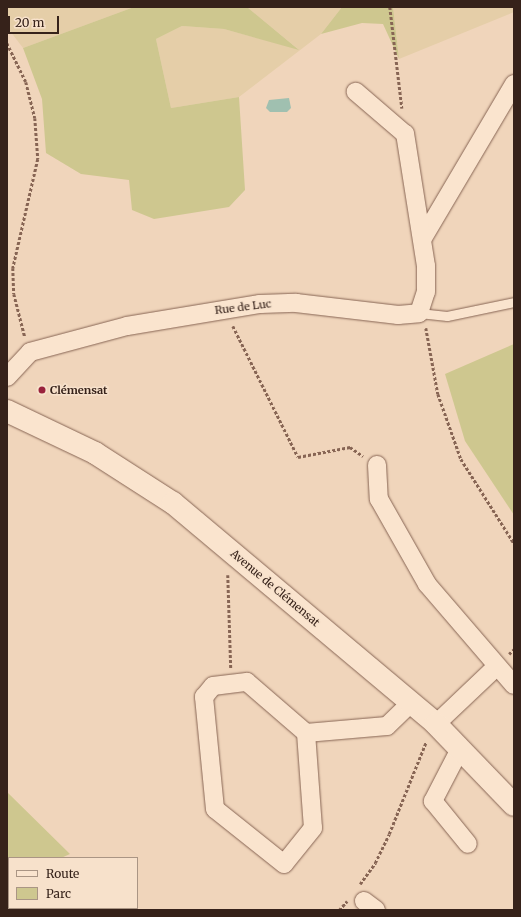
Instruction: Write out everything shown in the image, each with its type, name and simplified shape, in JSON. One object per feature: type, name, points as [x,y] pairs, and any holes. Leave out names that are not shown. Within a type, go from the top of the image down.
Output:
[{"type":"main road","name":"Avenue de Clémensat","points":[[7,411],[95,453],[173,502],[436,724],[514,805]]},
{"type":"street","points":[[422,238],[514,84]]},
{"type":"street","points":[[356,92],[405,134],[422,238],[426,292],[419,313]]},
{"type":"street","name":"Rue de Luc","points":[[30,352],[127,326],[225,309],[296,303],[398,315],[419,313]]},
{"type":"street","points":[[7,377],[30,352]]},
{"type":"street","points":[[377,465],[379,499],[402,543],[427,584],[496,667],[514,686]]},
{"type":"street","points":[[436,724],[496,667]]},
{"type":"street","points":[[247,682],[306,733],[313,828],[284,864],[215,809],[204,697],[213,686],[231,684],[247,682]]},
{"type":"street","points":[[306,733],[387,726],[411,703]]},
{"type":"street","points":[[460,749],[433,801],[468,844]]},
{"type":"lane","points":[[419,313],[447,316],[514,302]]},
{"type":"path","points":[[390,7],[405,134]]},
{"type":"path","points":[[7,43],[26,82],[35,118],[38,159],[13,268],[19,319],[30,352]]},
{"type":"path","points":[[7,53],[11,51]]},
{"type":"path","points":[[225,309],[298,457],[350,446],[377,465]]},
{"type":"path","points":[[419,313],[429,342],[438,394],[461,459],[514,543]]},
{"type":"path","points":[[230,550],[231,684]]},
{"type":"path","points":[[340,910],[362,899],[436,724]]},
{"type":"shaded area","points":[[7,7],[134,7],[23,48],[7,27]]},
{"type":"shaded area","points":[[247,7],[342,7],[321,34],[239,97],[171,108],[156,39],[182,26],[224,29],[298,49]]},
{"type":"shaded area","points":[[393,7],[514,7],[514,12],[399,59]]},
{"type":"shaded area","points":[[289,98],[291,108],[287,112],[270,112],[266,108],[269,100]]},
{"type":"green space","points":[[134,7],[247,7],[299,50],[224,29],[182,26],[156,39],[171,108],[239,97],[245,190],[229,207],[154,219],[132,210],[129,180],[81,174],[46,153],[42,99],[23,48]]},
{"type":"green space","points":[[342,7],[393,7],[399,59],[383,24],[362,23],[321,34]]},
{"type":"green space","points":[[514,344],[514,515],[465,441],[445,374]]},
{"type":"green space","points":[[7,792],[70,854],[63,857],[8,857],[7,903]]},
{"type":"place","name":"Clémensat","points":[[42,390]]}]
